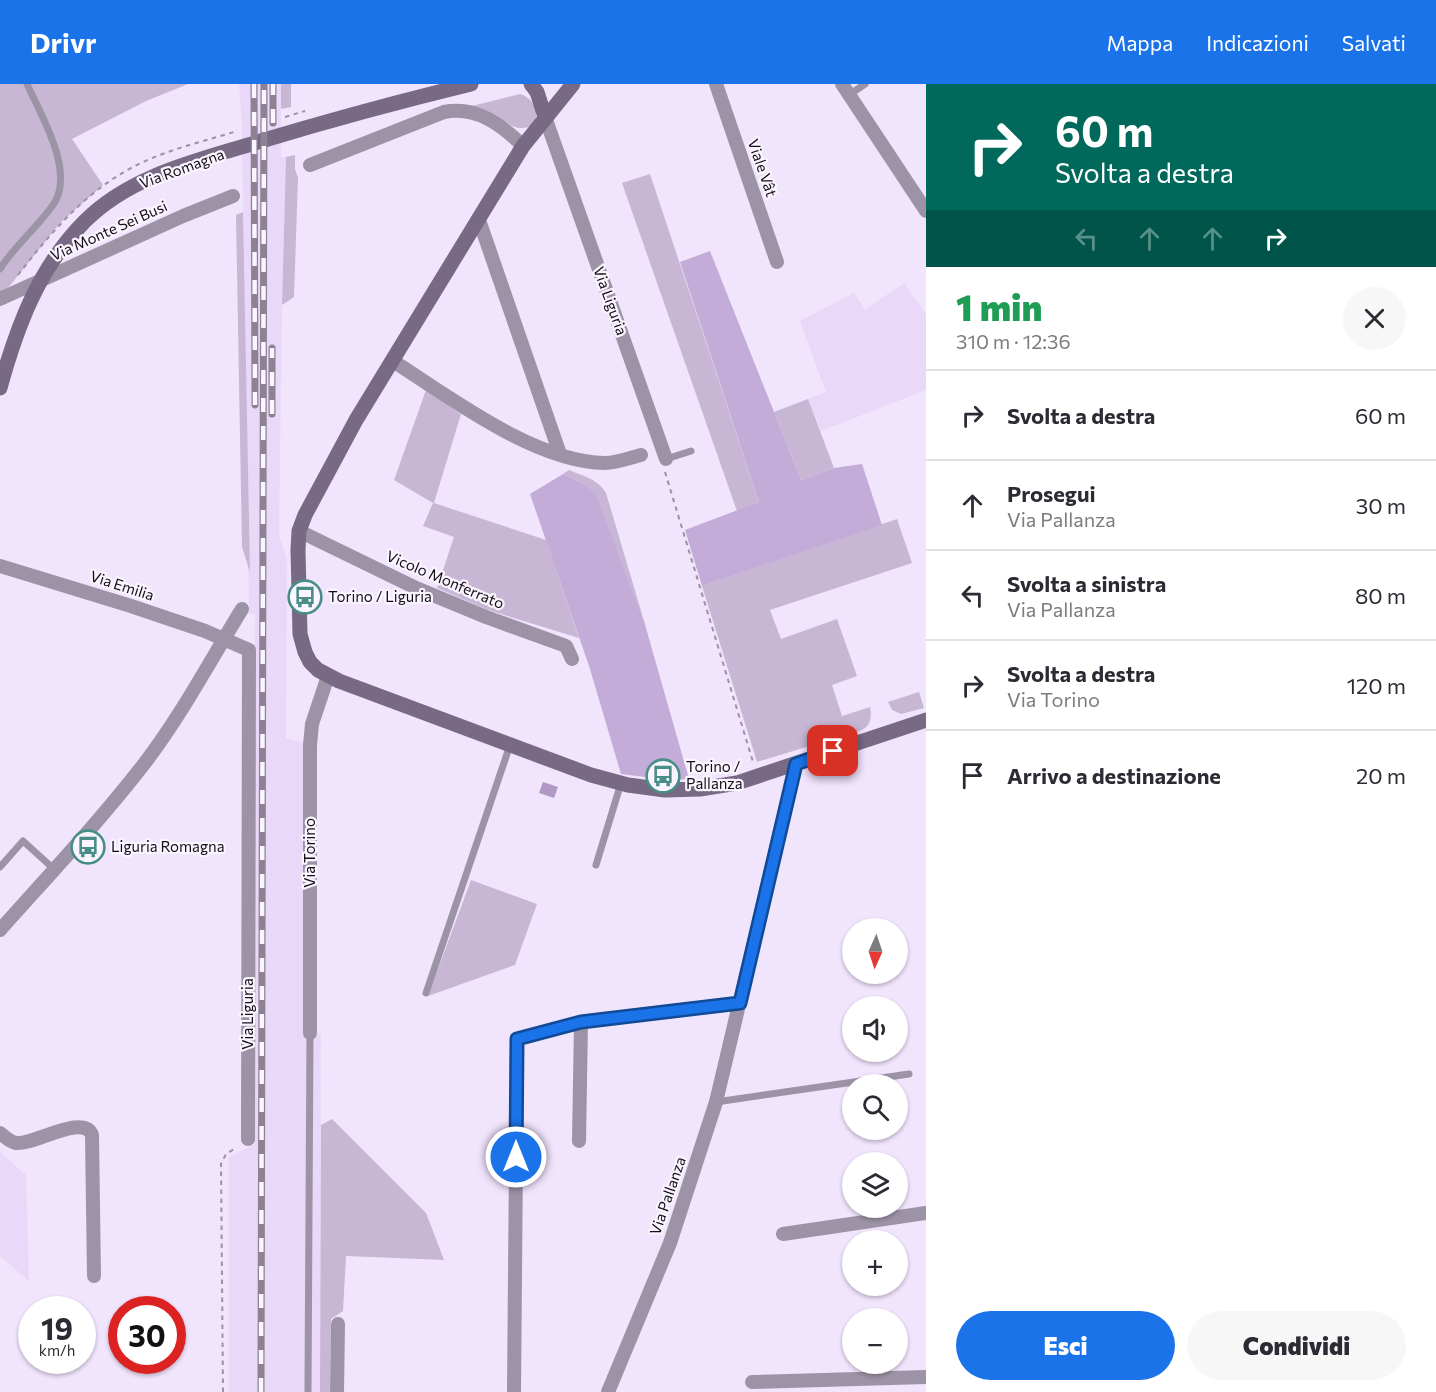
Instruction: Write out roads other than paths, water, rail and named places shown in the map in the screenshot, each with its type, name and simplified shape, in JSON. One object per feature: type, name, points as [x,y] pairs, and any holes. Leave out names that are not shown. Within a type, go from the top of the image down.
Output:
[{"type":"main road","name":"Via Romagna","points":[[0,388],[17,332],[39,280],[56,254],[87,219],[108,202],[143,181],[168,171],[281,135],[471,84]]},
{"type":"main road","name":"Via Liguria","points":[[531,84],[537,92],[545,117]]},
{"type":"main road","points":[[573,84],[523,146],[356,420],[318,490],[299,531],[297,586],[300,634],[310,662],[328,676],[591,775],[621,783],[665,790],[700,789],[737,783],[926,720]]},
{"type":"street","name":"Viale Vât","points":[[716,84],[777,262]]},
{"type":"street","points":[[846,90],[926,211]]},
{"type":"street","points":[[310,165],[444,112],[455,110],[476,112],[513,136],[523,146]]},
{"type":"street","name":"Via Liguria","points":[[545,117],[664,461]]},
{"type":"street","name":"Via Monte Sei Busi","points":[[0,299],[183,216],[233,196]]},
{"type":"street","points":[[479,220],[560,454]]},
{"type":"street","points":[[393,361],[513,436],[560,454],[588,462],[606,463],[641,455]]},
{"type":"street","name":"Vicolo Monferrato","points":[[299,531],[416,588],[486,617],[566,646],[573,659]]},
{"type":"street","name":"Via Emilia","points":[[3,565],[224,639]]},
{"type":"street","points":[[0,930],[55,870],[145,763],[168,730],[242,609]]},
{"type":"street","name":"Via Liguria","points":[[224,639],[249,650],[248,1139]]},
{"type":"street","name":"Via Torino","points":[[310,1033],[310,745],[312,724],[328,676]]},
{"type":"street","name":"Via Pallanza","points":[[608,1392],[670,1243],[716,1102],[796,764]]},
{"type":"street","points":[[514,1392],[517,1039],[581,1022],[740,1003]]},
{"type":"street","points":[[579,1142],[581,1022]]},
{"type":"street","points":[[0,1133],[8,1140],[19,1143],[75,1127],[86,1127],[90,1130],[92,1135],[94,1276]]},
{"type":"street","points":[[783,1234],[926,1213]]},
{"type":"street","points":[[337,1392],[338,1324]]},
{"type":"street","points":[[752,1382],[926,1377]]},
{"type":"lane","points":[[0,269],[8,256],[54,204],[60,186],[56,149],[27,84]]},
{"type":"lane","points":[[846,90],[865,84]]},
{"type":"lane","points":[[664,461],[691,451]]},
{"type":"lane","points":[[426,993],[510,744]]},
{"type":"lane","points":[[596,865],[621,783]]},
{"type":"lane","points":[[0,867],[23,841],[55,870]]},
{"type":"lane","points":[[308,1392],[310,1033]]},
{"type":"lane","points":[[716,1102],[909,1074]]},
{"type":"railway","points":[[254,84],[255,405]]},
{"type":"railway","points":[[261,1392],[264,84]]},
{"type":"railway","points":[[273,84],[273,123]]},
{"type":"railway","points":[[272,348],[272,414]]},
{"type":"place","name":"Torino / Liguria","points":[[305,597]]},
{"type":"place","name":"Torino / Pallanza","points":[[663,776]]},
{"type":"place","name":"Liguria Romagna","points":[[88,847]]}]
